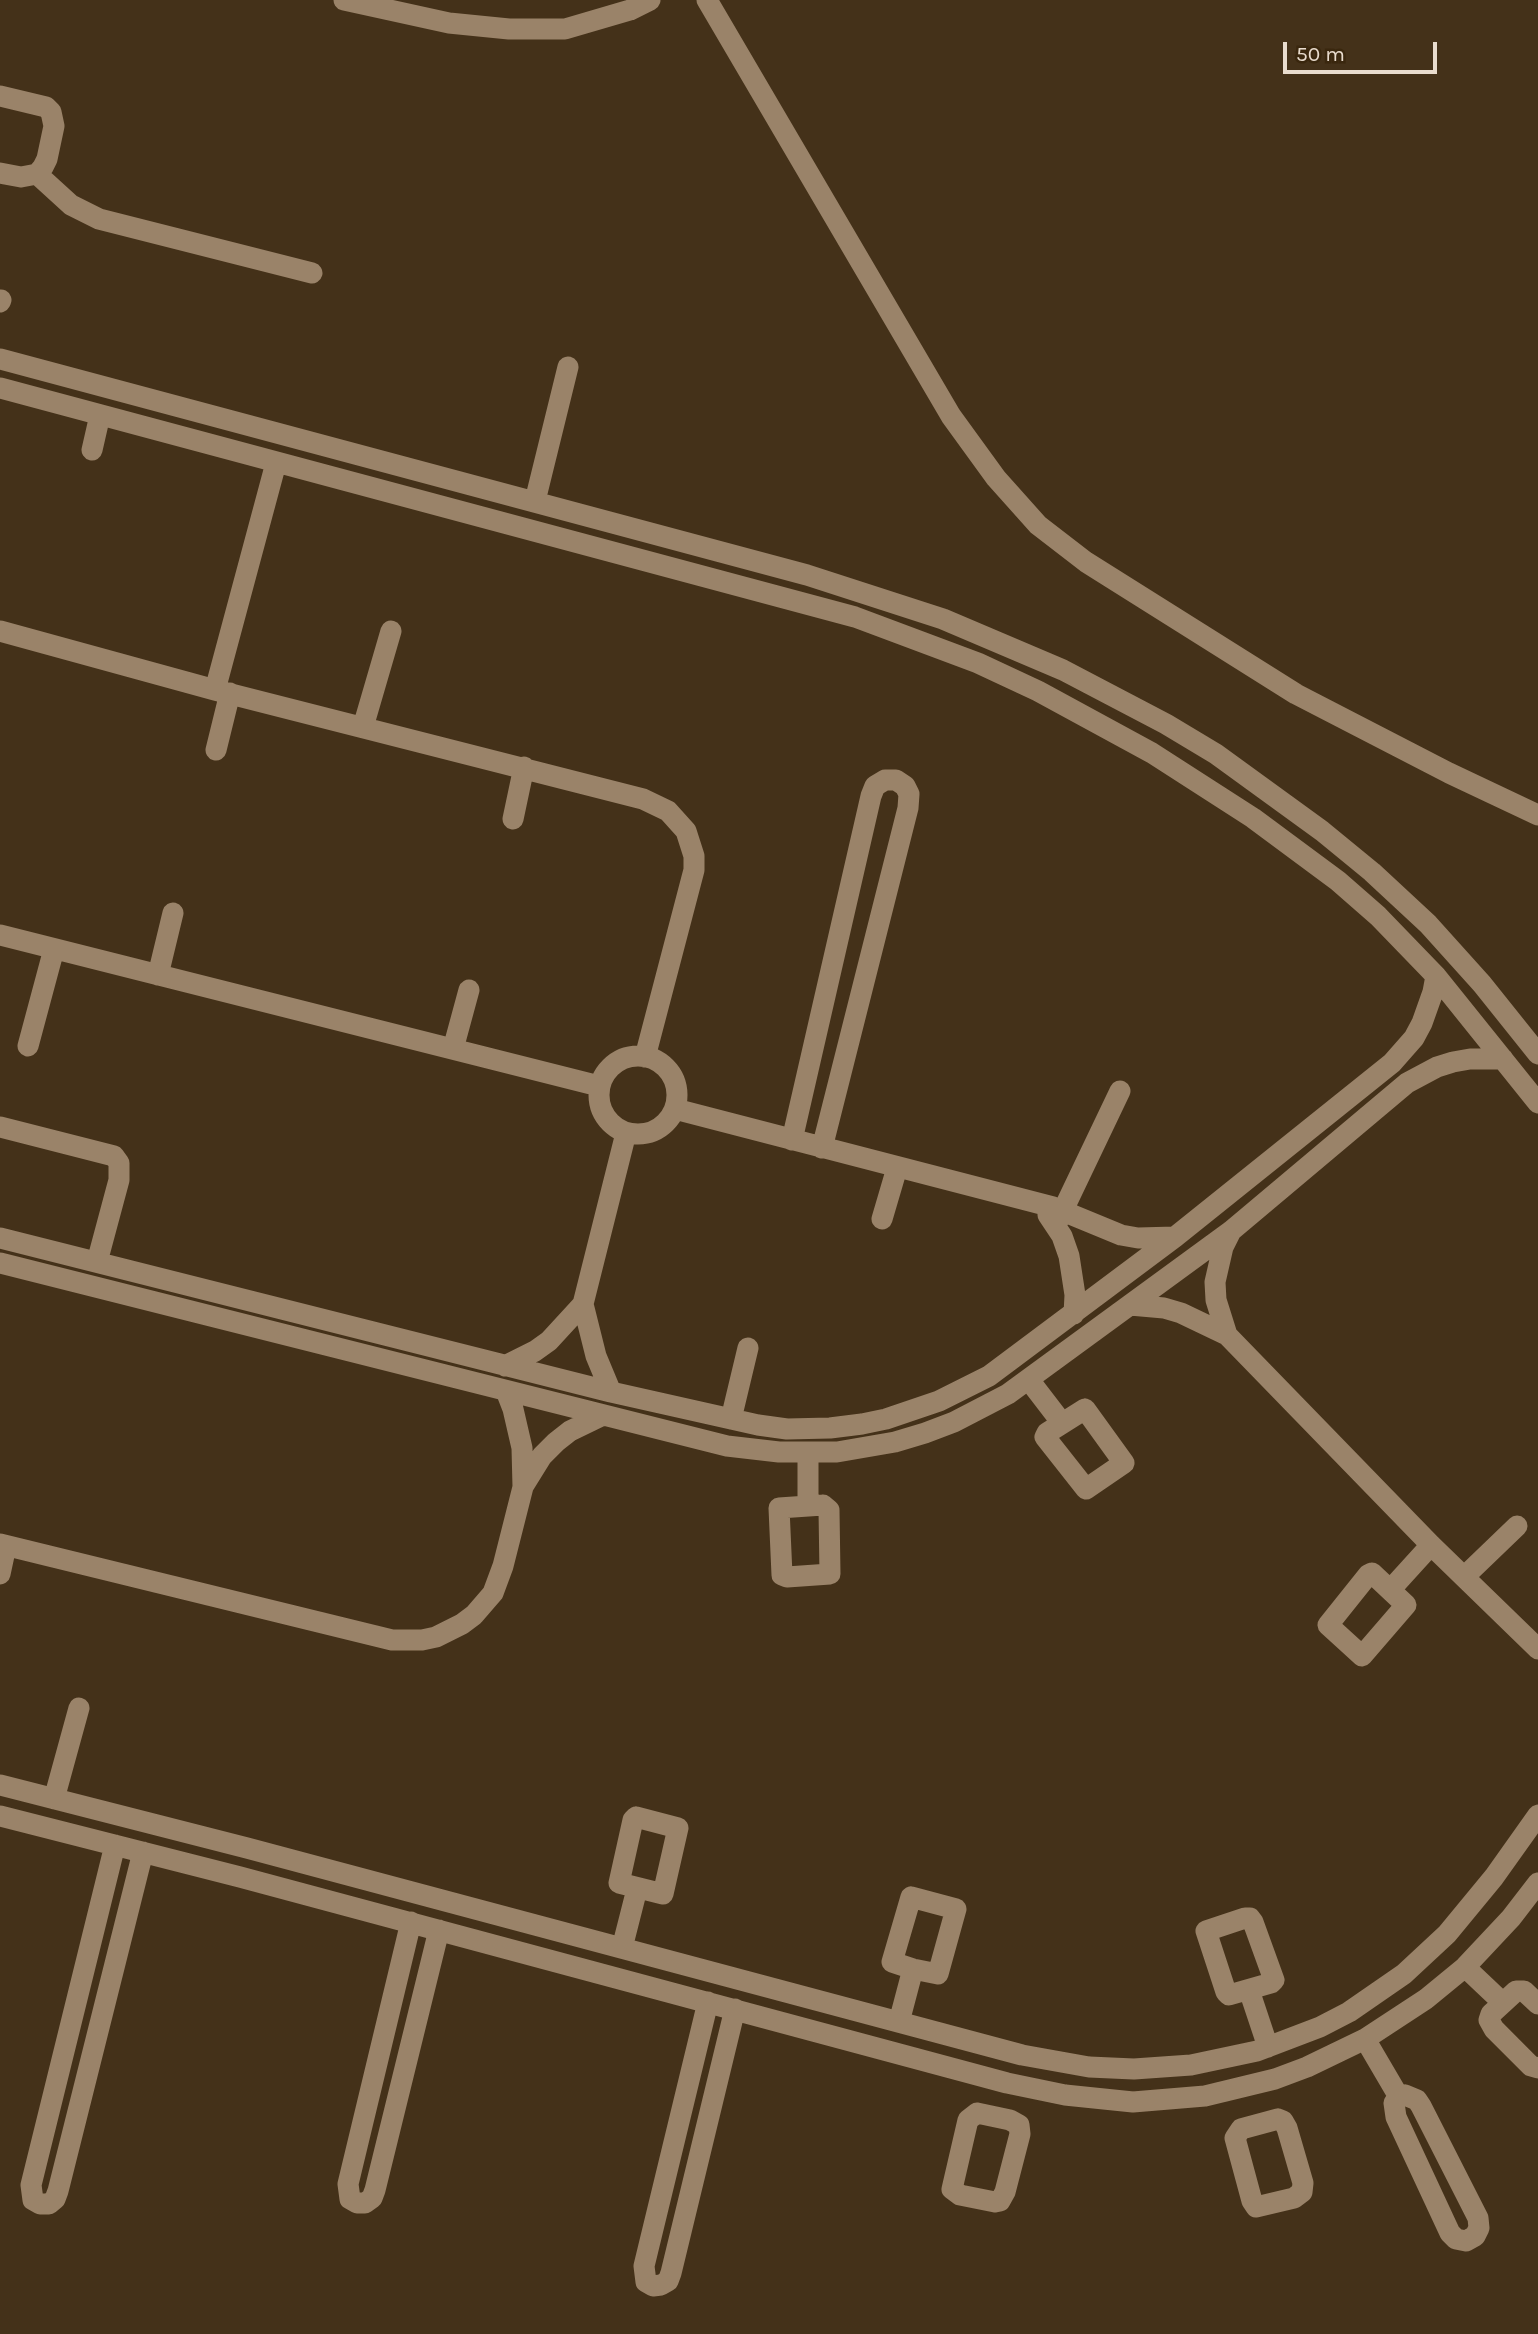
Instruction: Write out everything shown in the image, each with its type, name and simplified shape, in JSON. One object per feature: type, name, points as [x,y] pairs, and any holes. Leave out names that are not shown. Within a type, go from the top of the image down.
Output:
[{"type":"street","points":[[344,0],[449,23],[509,29],[565,29],[630,10],[650,0]]},
{"type":"street","points":[[707,0],[951,416],[996,478],[1038,524],[1086,562],[1296,694],[1347,723],[1538,815]]},
{"type":"street","points":[[0,96],[39,104],[51,112],[54,127],[47,159],[37,174],[21,177],[0,173]]},
{"type":"street","points":[[37,174],[71,205],[99,219],[312,273]]},
{"type":"street","points":[[0,359],[807,575],[943,620],[1063,670],[1166,724],[1270,792],[1322,831],[1401,897],[1454,952],[1538,1054]]},
{"type":"street","points":[[535,501],[568,367]]},
{"type":"street","points":[[0,388],[855,617],[966,659],[1038,691],[1152,753],[1296,848],[1378,916],[1436,976],[1538,1103]]},
{"type":"street","points":[[92,450],[100,415]]},
{"type":"street","points":[[216,750],[222,691],[276,463]]},
{"type":"street","points":[[588,546],[596,517]]},
{"type":"street","points":[[0,631],[656,803],[678,820],[691,843],[694,870],[645,1056]]},
{"type":"street","points":[[363,727],[391,631]]},
{"type":"street","points":[[513,819],[524,767]]},
{"type":"street","points":[[792,1140],[871,796],[875,786],[885,780],[896,780],[905,786],[909,794],[908,808],[822,1148]]},
{"type":"street","points":[[158,975],[173,913]]},
{"type":"street","points":[[0,935],[599,1086]]},
{"type":"street","points":[[28,1046],[54,949]]},
{"type":"street","points":[[0,1238],[505,1366],[732,1419],[787,1429],[862,1424],[913,1411],[989,1376],[1175,1237],[1392,1063],[1414,1038],[1422,1023],[1436,976]]},
{"type":"street","points":[[453,1049],[469,990]]},
{"type":"street","points":[[645,1056],[654,1059],[670,1072],[677,1090],[675,1109],[664,1125],[655,1131],[646,1134],[626,1133],[617,1129],[603,1115],[598,1096],[599,1086],[603,1077],[616,1063],[625,1058],[645,1056]]},
{"type":"street","points":[[0,1263],[727,1446],[808,1453],[865,1448],[925,1433],[982,1409],[1029,1380],[1231,1231],[1407,1083],[1453,1062],[1503,1059]]},
{"type":"street","points":[[1392,1063],[1407,1083]]},
{"type":"street","points":[[1074,1314],[1069,1256],[1060,1218],[1120,1091]]},
{"type":"street","points":[[675,1109],[1036,1204],[1060,1218],[1121,1235],[1138,1238],[1175,1237]]},
{"type":"street","points":[[0,1127],[114,1156],[118,1163],[118,1180],[97,1262]]},
{"type":"street","points":[[611,1392],[596,1356],[583,1304],[626,1133]]},
{"type":"street","points":[[882,1219],[897,1167]]},
{"type":"street","points":[[1227,1335],[1216,1300],[1215,1282],[1223,1247],[1231,1231]]},
{"type":"street","points":[[505,1366],[549,1341],[583,1304]]},
{"type":"street","points":[[1130,1305],[1164,1308],[1181,1313],[1227,1335],[1431,1545],[1538,1649]]},
{"type":"street","points":[[430,1371],[436,1347]]},
{"type":"street","points":[[732,1419],[748,1348]]},
{"type":"street","points":[[1029,1380],[1062,1423]]},
{"type":"street","points":[[0,1574],[3,1545],[392,1640],[436,1637],[463,1624],[474,1615],[492,1592],[503,1566],[523,1487],[522,1448],[506,1391]]},
{"type":"street","points":[[523,1487],[542,1456],[556,1442],[570,1431],[603,1415]]},
{"type":"street","points":[[808,1453],[808,1506]]},
{"type":"street","points":[[1464,1577],[1517,1526]]},
{"type":"street","points":[[1391,1589],[1431,1545]]},
{"type":"street","points":[[54,1799],[79,1708]]},
{"type":"street","points":[[0,1786],[247,1848],[1022,2055],[1089,2067],[1134,2069],[1191,2065],[1268,2047],[1320,2027],[1368,2000],[1404,1974],[1447,1934],[1494,1877],[1538,1815]]},
{"type":"street","points":[[0,1816],[411,1922],[1007,2083],[1065,2095],[1133,2102],[1205,2096],[1253,2084],[1307,2067],[1365,2039],[1426,1999],[1465,1967],[1511,1918],[1538,1883]]},
{"type":"street","points":[[115,1845],[31,2185],[33,2200],[40,2204],[49,2204],[55,2199],[143,1852]]},
{"type":"street","points":[[240,1877],[247,1848]]},
{"type":"street","points":[[622,1948],[638,1889]]},
{"type":"street","points":[[411,1922],[348,2183],[350,2199],[357,2203],[365,2203],[372,2198],[439,1930]]},
{"type":"street","points":[[1465,1967],[1503,2003]]},
{"type":"street","points":[[900,2022],[913,1969]]},
{"type":"street","points":[[1538,2004],[1520,1989],[1491,2014],[1490,2023],[1531,2066],[1538,2068]]},
{"type":"street","points":[[1250,1990],[1268,2047]]},
{"type":"street","points":[[1368,2000],[1386,2026]]},
{"type":"street","points":[[708,2002],[644,2266],[646,2282],[653,2286],[661,2286],[668,2281],[735,2009]]},
{"type":"street","points":[[1365,2039],[1399,2097]]},
{"type":"street","points":[[999,2117],[1007,2083]]},
{"type":"street","points":[[1253,2084],[1261,2122]]},
{"type":"street","points":[[370,2091],[397,2098]]},
{"type":"street","points":[[1405,2095],[1417,2100],[1478,2218],[1479,2228],[1475,2236],[1466,2241],[1457,2239],[1450,2233],[1396,2117],[1394,2103],[1399,2097],[1405,2095]]},
{"type":"street","points":[[53,2096],[80,2102]]},
{"type":"street","points":[[670,2162],[696,2169]]}]
